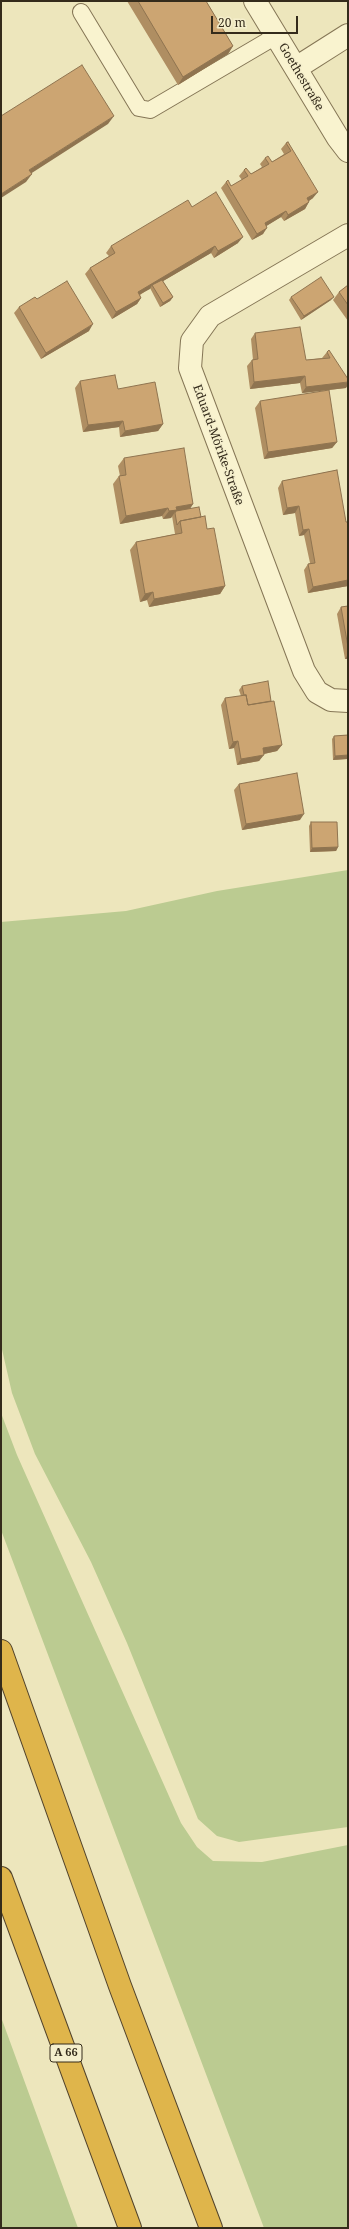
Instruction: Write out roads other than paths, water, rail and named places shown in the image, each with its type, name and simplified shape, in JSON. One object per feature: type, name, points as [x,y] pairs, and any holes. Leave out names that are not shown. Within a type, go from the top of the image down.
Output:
[{"type":"highway","points":[[1,1651],[117,1979],[211,2228]]},
{"type":"highway","name":"A 66","points":[[1,1878],[130,2228]]},
{"type":"street","name":"Goethestraße","points":[[255,1],[338,138],[348,151]]},
{"type":"street","points":[[296,68],[348,36]]},
{"type":"street","name":"Eduard-Mörike-Straße","points":[[348,235],[210,316],[192,342],[190,368],[304,671],[317,692],[331,700],[348,701]]},
{"type":"lane","points":[[81,12],[139,108],[150,110],[276,36]]}]
